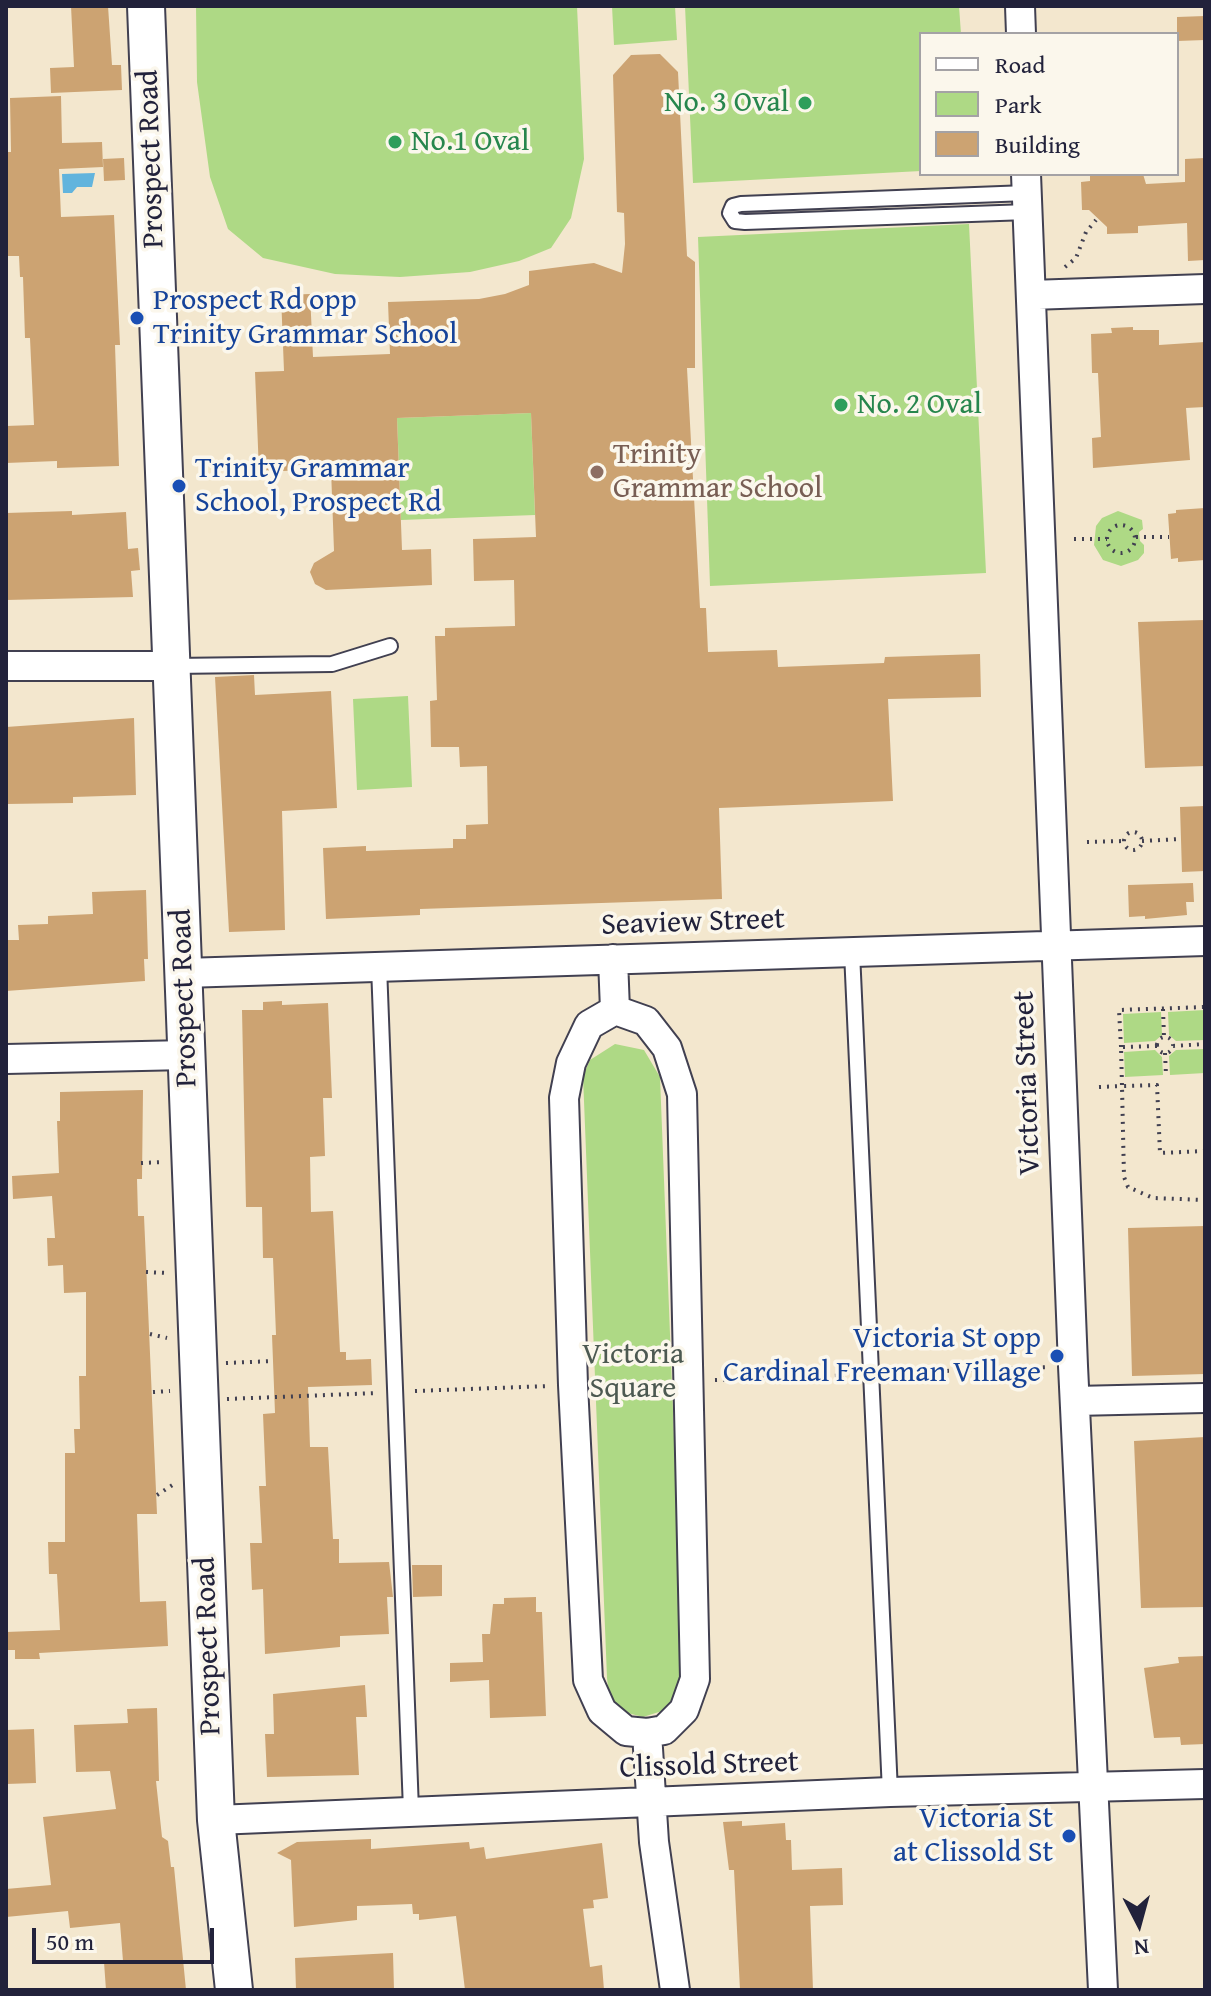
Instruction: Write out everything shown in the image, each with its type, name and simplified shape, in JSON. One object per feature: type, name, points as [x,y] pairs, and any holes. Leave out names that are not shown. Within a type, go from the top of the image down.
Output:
[{"type":"street","name":"Prospect Road","points":[[146,6],[216,1820],[234,1990]]},
{"type":"street","points":[[1020,6],[1021,32]]},
{"type":"street","name":"Victoria Street","points":[[1027,193],[1073,1366],[1103,1990]]},
{"type":"street","points":[[1031,295],[1205,289]]},
{"type":"street","points":[[6,666],[172,666]]},
{"type":"street","name":"Seaview Street","points":[[184,973],[1205,941]]},
{"type":"street","points":[[613,959],[615,1010]]},
{"type":"street","points":[[615,1010],[646,1021],[667,1048],[682,1094],[695,1679],[684,1710],[664,1730],[647,1733],[626,1731],[602,1711],[588,1680],[573,1385],[564,1098],[571,1063],[589,1025],[615,1010]]},
{"type":"street","points":[[6,1059],[187,1055]]},
{"type":"street","points":[[1075,1401],[1205,1398]]},
{"type":"street","points":[[647,1733],[650,1803],[675,1990]]},
{"type":"street","name":"Clissold Street","points":[[216,1820],[890,1792],[1205,1784]]},
{"type":"lane","points":[[1027,193],[745,222],[735,221],[730,213],[733,206],[741,204],[1027,193]]},
{"type":"lane","points":[[172,666],[332,664],[390,646]]},
{"type":"lane","points":[[852,952],[890,1792]]},
{"type":"lane","points":[[379,966],[411,1810]]},
{"type":"path","points":[[1064,267],[1076,258],[1086,232],[1096,220]]},
{"type":"path","points":[[1119,525],[1131,529],[1135,537],[1130,549],[1122,552],[1113,550],[1107,539],[1111,529],[1119,525]]},
{"type":"path","points":[[1135,537],[1169,537]]},
{"type":"path","points":[[1074,539],[1107,539]]},
{"type":"path","points":[[1125,841],[1127,835],[1134,832],[1142,841]]},
{"type":"path","points":[[1087,842],[1125,841],[1133,850],[1142,841],[1181,839]]},
{"type":"path","points":[[1205,1007],[1119,1010],[1124,1177],[1128,1187],[1153,1198],[1180,1196],[1205,1200]]},
{"type":"path","points":[[1157,1046],[1164,1037],[1163,1009]]},
{"type":"path","points":[[1164,1037],[1172,1040],[1173,1046]]},
{"type":"path","points":[[1165,1053],[1173,1046],[1205,1044]]},
{"type":"path","points":[[1121,1047],[1157,1046],[1165,1053],[1166,1075]]},
{"type":"path","points":[[1099,1087],[1157,1085],[1160,1153],[1205,1151]]},
{"type":"path","points":[[141,1163],[165,1162]]},
{"type":"path","points":[[146,1272],[170,1272]]},
{"type":"path","points":[[150,1334],[172,1338]]},
{"type":"path","points":[[223,1363],[273,1361]]},
{"type":"path","points":[[225,1399],[1073,1366]]},
{"type":"path","points":[[153,1392],[175,1391]]},
{"type":"path","points":[[157,1495],[178,1484]]},
{"type":"green space","name":"No.1 Oval","points":[[196,6],[577,6],[584,159],[571,218],[551,248],[519,261],[470,272],[400,277],[335,274],[263,258],[228,229],[210,177],[197,82]]},
{"type":"green space","points":[[612,6],[675,6],[677,40],[614,45]]},
{"type":"green space","name":"No. 3 Oval","points":[[685,6],[959,6],[961,32],[919,32],[919,171],[693,183]]},
{"type":"green space","name":"No. 2 Oval","points":[[969,224],[986,573],[710,586],[698,237]]},
{"type":"green space","points":[[531,413],[535,515],[401,520],[397,418]]},
{"type":"green space","points":[[1118,511],[1142,520],[1143,529],[1139,532],[1144,545],[1144,553],[1138,560],[1121,566],[1103,560],[1094,545],[1096,526],[1102,518]]},
{"type":"green space","points":[[408,696],[412,787],[357,790],[353,699]]},
{"type":"green space","points":[[1205,1010],[1205,1040],[1176,1041],[1169,1035],[1168,1012]]},
{"type":"green space","points":[[1161,1012],[1162,1035],[1155,1041],[1124,1043],[1123,1014]]},
{"type":"green space","name":"Victoria Square","points":[[615,1044],[644,1050],[660,1077],[683,1669],[678,1697],[662,1711],[643,1717],[620,1711],[609,1696],[607,1678],[583,1076],[590,1060]]},
{"type":"green space","points":[[1205,1049],[1205,1073],[1170,1075],[1169,1056],[1176,1050]]},
{"type":"green space","points":[[1155,1050],[1162,1057],[1163,1075],[1125,1077],[1124,1052]]},
{"type":"water","points":[[95,173],[92,187],[77,187],[72,193],[63,193],[62,174]]},
{"type":"building","points":[[71,6],[108,6],[112,65],[121,65],[122,90],[51,93],[50,68],[74,67]]},
{"type":"building","points":[[1205,16],[1205,40],[1179,41],[1177,17]]},
{"type":"building","points":[[660,54],[678,72],[687,256],[695,262],[695,368],[687,368],[700,608],[706,608],[708,652],[777,650],[778,667],[884,663],[885,657],[980,654],[981,697],[888,699],[893,801],[719,808],[722,899],[420,909],[420,915],[326,919],[323,848],[366,846],[366,851],[453,848],[453,839],[466,839],[466,825],[488,824],[487,766],[460,767],[459,747],[431,747],[430,701],[437,700],[435,636],[445,636],[445,628],[515,626],[514,580],[474,581],[473,539],[536,537],[531,413],[397,418],[402,550],[431,549],[432,585],[326,590],[315,584],[310,572],[314,563],[334,551],[331,469],[259,472],[255,372],[284,371],[281,295],[310,294],[313,357],[390,354],[388,302],[479,299],[505,294],[529,285],[529,271],[568,266],[594,263],[622,273],[624,213],[617,212],[613,75],[631,55]]},
{"type":"building","points":[[61,96],[62,143],[102,142],[103,167],[59,169],[61,217],[114,215],[120,345],[115,345],[119,466],[57,468],[57,461],[6,463],[6,426],[34,425],[30,338],[25,338],[23,277],[20,277],[19,256],[6,256],[6,152],[11,152],[10,98]]},
{"type":"building","points":[[124,158],[125,180],[104,181],[103,159]]},
{"type":"building","points":[[1205,158],[1205,260],[1188,261],[1187,223],[1138,226],[1138,233],[1107,234],[1107,227],[1089,210],[1082,210],[1081,182],[1090,181],[1090,176],[1144,176],[1146,184],[1185,182],[1185,159]]},
{"type":"building","points":[[1133,327],[1133,330],[1159,330],[1159,345],[1205,342],[1205,407],[1186,408],[1190,460],[1093,468],[1092,438],[1101,437],[1098,373],[1092,373],[1091,334],[1112,333],[1111,328]]},
{"type":"building","points":[[1205,508],[1205,560],[1178,562],[1178,558],[1171,559],[1168,514],[1176,513],[1176,510]]},
{"type":"building","points":[[72,511],[72,515],[126,512],[128,549],[138,548],[140,570],[131,571],[133,597],[6,600],[6,513]]},
{"type":"building","points":[[1205,620],[1205,766],[1145,768],[1138,622]]},
{"type":"building","points":[[254,675],[255,695],[331,691],[337,808],[282,811],[285,930],[229,932],[215,677]]},
{"type":"building","points":[[134,718],[136,795],[73,797],[73,803],[6,804],[6,727]]},
{"type":"building","points":[[1205,806],[1205,871],[1182,872],[1180,807]]},
{"type":"building","points":[[1193,883],[1194,902],[1186,902],[1187,915],[1145,919],[1145,916],[1129,917],[1128,885]]},
{"type":"building","points":[[146,890],[148,959],[144,959],[145,981],[6,991],[6,940],[19,940],[18,925],[48,924],[48,916],[93,914],[92,892]]},
{"type":"building","points":[[282,1001],[282,1005],[328,1003],[332,1098],[323,1098],[325,1156],[310,1157],[311,1212],[333,1211],[340,1352],[346,1352],[346,1360],[371,1359],[372,1385],[308,1387],[310,1447],[328,1447],[333,1539],[339,1539],[339,1563],[389,1562],[393,1597],[387,1597],[389,1634],[340,1636],[340,1647],[265,1654],[263,1589],[252,1590],[250,1543],[262,1543],[259,1486],[266,1486],[263,1414],[275,1413],[272,1335],[276,1335],[273,1258],[263,1258],[262,1207],[246,1207],[242,1010],[263,1010],[263,1002]]},
{"type":"building","points":[[143,1090],[142,1179],[137,1179],[138,1216],[144,1216],[157,1514],[137,1514],[140,1602],[166,1601],[168,1646],[39,1653],[40,1659],[15,1659],[15,1650],[6,1650],[6,1632],[60,1630],[57,1574],[49,1574],[48,1542],[65,1542],[65,1453],[75,1453],[74,1429],[80,1429],[79,1376],[86,1376],[86,1292],[64,1293],[63,1265],[48,1266],[47,1238],[55,1238],[52,1196],[13,1199],[12,1176],[59,1173],[57,1121],[60,1121],[60,1092]]},
{"type":"building","points":[[1205,1226],[1205,1374],[1132,1376],[1128,1228]]},
{"type":"building","points":[[1205,1437],[1205,1607],[1141,1608],[1134,1441]]},
{"type":"building","points":[[412,1565],[442,1565],[442,1596],[413,1597]]},
{"type":"building","points":[[536,1597],[536,1612],[542,1612],[546,1716],[490,1718],[489,1680],[450,1682],[450,1663],[483,1662],[482,1634],[490,1634],[493,1604],[504,1604],[504,1598]]},
{"type":"building","points":[[1205,1656],[1205,1744],[1181,1745],[1180,1737],[1154,1738],[1144,1668],[1179,1663],[1178,1657]]},
{"type":"building","points":[[365,1685],[367,1717],[356,1717],[359,1775],[267,1777],[265,1734],[274,1734],[273,1694]]},
{"type":"building","points":[[157,1708],[159,1781],[156,1781],[162,1837],[168,1841],[171,1867],[174,1867],[186,1990],[106,1990],[104,1962],[123,1961],[120,1923],[70,1928],[68,1911],[6,1917],[6,1889],[51,1885],[43,1817],[116,1809],[110,1771],[76,1772],[74,1725],[128,1723],[127,1709]]},
{"type":"building","points":[[34,1729],[36,1783],[6,1784],[6,1730]]},
{"type":"building","points":[[742,1821],[742,1826],[785,1823],[786,1840],[791,1840],[792,1870],[842,1868],[843,1905],[810,1906],[813,1990],[740,1990],[734,1870],[729,1870],[723,1822]]},
{"type":"building","points":[[371,1839],[371,1849],[469,1842],[470,1849],[484,1847],[486,1859],[602,1843],[608,1898],[593,1900],[594,1908],[583,1909],[590,1967],[602,1965],[604,1990],[465,1990],[456,1916],[419,1920],[419,1914],[413,1914],[412,1904],[357,1906],[357,1920],[294,1927],[291,1860],[277,1853],[297,1842]]},
{"type":"building","points":[[393,1953],[394,1990],[296,1990],[295,1958]]},
{"type":"place","name":"No. 3 Oval","points":[[805,103]]},
{"type":"place","name":"No.1 Oval","points":[[395,142]]},
{"type":"place","name":"Prospect Rd opp Trinity Grammar School","points":[[137,318]]},
{"type":"place","name":"No. 2 Oval","points":[[841,405]]},
{"type":"place","name":"Trinity Grammar School","points":[[597,472]]},
{"type":"place","name":"Trinity Grammar School, Prospect Rd","points":[[179,486]]},
{"type":"place","name":"Victoria St opp Cardinal Freeman Village","points":[[1057,1356]]},
{"type":"place","name":"Victoria St at Clissold St","points":[[1069,1836]]}]
